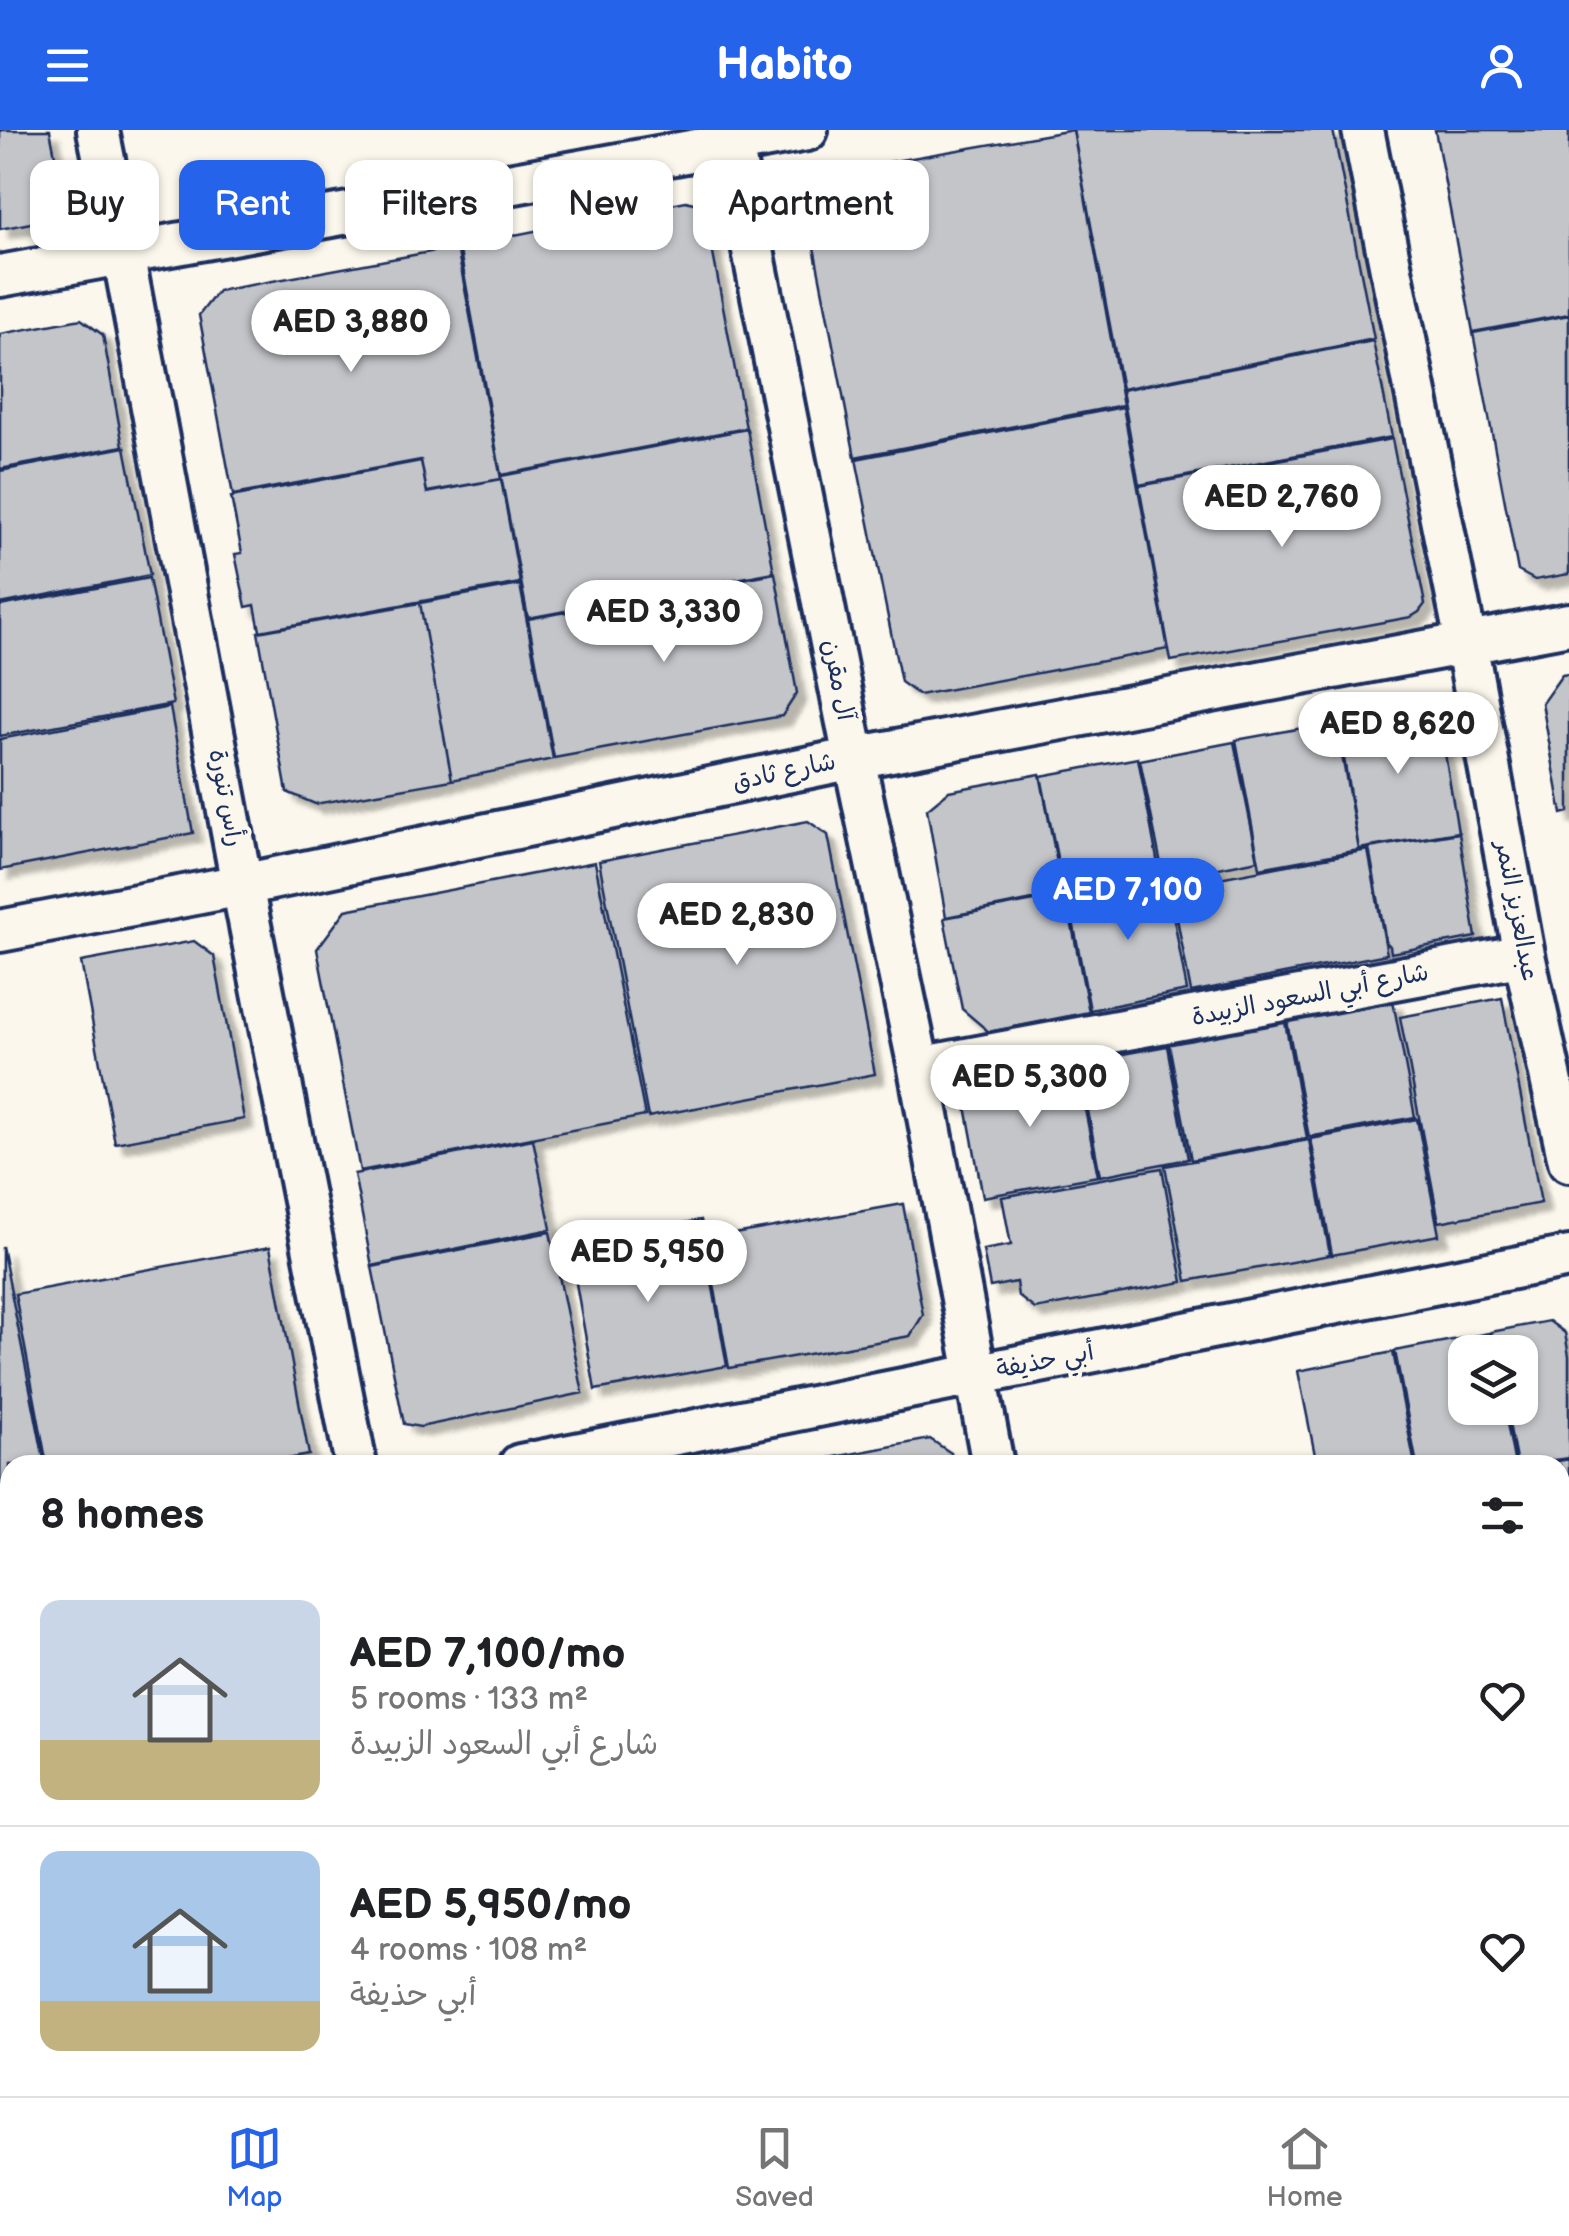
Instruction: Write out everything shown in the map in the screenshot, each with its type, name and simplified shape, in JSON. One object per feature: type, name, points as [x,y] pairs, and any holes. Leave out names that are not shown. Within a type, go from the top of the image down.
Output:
[{"type":"street","name":"رأس تنورة","points":[[98,130],[354,1455]]},
{"type":"street","points":[[0,276],[731,137],[807,130]]},
{"type":"street","name":"عبدالعزيز النمر","points":[[1363,130],[1466,642],[1524,955],[1569,1161]]},
{"type":"street","name":"آل مقرن","points":[[731,137],[919,1068],[992,1455]]},
{"type":"street","name":"شارع ثادق","points":[[0,931],[854,758],[1569,624]]},
{"type":"street","name":"شارع أبي السعود الزبيدة","points":[[919,1068],[1524,955]]},
{"type":"street","name":"أبي حذيفة","points":[[571,1455],[1569,1258]]},
{"type":"building","points":[[0,130],[50,130],[56,160],[30,160],[30,223],[0,229]]},
{"type":"building","points":[[1073,130],[1123,405],[855,457],[815,250],[929,250],[929,160],[900,160]]},
{"type":"building","points":[[1073,130],[1333,130],[1374,339],[1122,389]]},
{"type":"building","points":[[1435,130],[1569,130],[1569,314],[1473,332]]},
{"type":"building","points":[[693,203],[693,250],[712,250],[746,428],[501,475],[460,250],[513,250],[513,235],[533,231],[533,250],[673,250],[673,204]]},
{"type":"building","points":[[458,250],[501,479],[427,492],[421,460],[233,495],[199,315],[218,291]]},
{"type":"building","points":[[1569,315],[1569,574],[1535,580],[1518,571],[1473,333]]},
{"type":"building","points":[[81,319],[103,335],[123,446],[0,469],[0,334]]},
{"type":"building","points":[[1373,341],[1392,437],[1139,485],[1122,390]]},
{"type":"building","points":[[1123,407],[1168,649],[919,695],[901,682],[856,459]]},
{"type":"building","points":[[747,429],[774,572],[528,618],[501,476]]},
{"type":"building","points":[[1392,439],[1425,604],[1419,612],[1411,617],[1171,661],[1139,486]]},
{"type":"building","points":[[125,447],[150,575],[0,604],[0,471]]},
{"type":"building","points":[[421,461],[427,493],[501,479],[520,583],[260,631],[255,605],[246,607],[235,554],[242,553],[231,497]]},
{"type":"building","points":[[775,573],[797,693],[782,716],[554,758],[528,619]]},
{"type":"building","points":[[149,578],[173,704],[0,736],[0,606]]},
{"type":"building","points":[[520,585],[553,759],[452,780],[420,603]]},
{"type":"building","points":[[420,603],[452,780],[315,804],[287,792],[258,632]]},
{"type":"building","points":[[1569,674],[1569,812],[1562,814],[1542,703],[1562,675]]},
{"type":"building","points":[[1437,705],[1458,832],[1359,849],[1338,722]]},
{"type":"building","points":[[170,707],[193,833],[0,870],[0,739]]},
{"type":"building","points":[[1336,722],[1359,850],[1260,868],[1236,740]]},
{"type":"building","points":[[1234,742],[1258,860],[1164,879],[1140,760]]},
{"type":"building","points":[[1138,758],[1160,875],[1064,893],[1041,776]]},
{"type":"building","points":[[1040,774],[1063,894],[946,917],[927,809],[949,791]]},
{"type":"building","points":[[808,821],[828,835],[875,1074],[648,1117],[599,861]]},
{"type":"building","points":[[1459,833],[1476,937],[1391,953],[1369,848]]},
{"type":"building","points":[[1368,850],[1387,954],[1191,992],[1171,887]]},
{"type":"building","points":[[595,862],[645,1116],[360,1171],[317,949],[346,910]]},
{"type":"building","points":[[1166,876],[1187,991],[1090,1010],[1068,895]]},
{"type":"building","points":[[1066,895],[1089,1012],[989,1032],[962,1009],[944,918]]},
{"type":"building","points":[[194,941],[214,956],[244,1119],[115,1143],[81,962]]},
{"type":"building","points":[[1502,998],[1541,1203],[1439,1222],[1400,1017]]},
{"type":"building","points":[[1393,1001],[1415,1117],[1309,1137],[1287,1021]]},
{"type":"building","points":[[1285,1022],[1307,1138],[1191,1160],[1169,1044]]},
{"type":"building","points":[[1167,1046],[1188,1159],[1100,1176],[1079,1062]]},
{"type":"building","points":[[1076,1063],[1098,1176],[983,1197],[962,1085]]},
{"type":"building","points":[[1417,1119],[1439,1235],[1332,1255],[1311,1139]]},
{"type":"building","points":[[533,1139],[551,1229],[372,1266],[354,1174]]},
{"type":"building","points":[[1309,1140],[1330,1255],[1187,1281],[1165,1166]]},
{"type":"building","points":[[1162,1168],[1183,1282],[1035,1309],[1018,1296],[1016,1282],[990,1287],[983,1250],[1011,1245],[1002,1197]]},
{"type":"building","points":[[903,1204],[923,1315],[910,1336],[729,1368],[706,1239]]},
{"type":"building","points":[[701,1220],[727,1366],[595,1390],[569,1244]]},
{"type":"building","points":[[550,1232],[583,1393],[420,1427],[404,1424],[372,1267]]},
{"type":"building","points":[[2,1246],[43,1455],[0,1455]]},
{"type":"building","points":[[270,1247],[309,1455],[45,1455],[15,1294]]},
{"type":"building","points":[[1549,1321],[1565,1333],[1569,1356],[1569,1455],[1515,1455],[1509,1425],[1538,1425],[1538,1335],[1491,1332]]},
{"type":"building","points":[[1448,1341],[1448,1425],[1507,1425],[1513,1455],[1415,1455],[1395,1351]]},
{"type":"building","points":[[1393,1352],[1413,1455],[1315,1455],[1298,1371]]},
{"type":"building","points":[[930,1439],[951,1455],[845,1455]]}]
